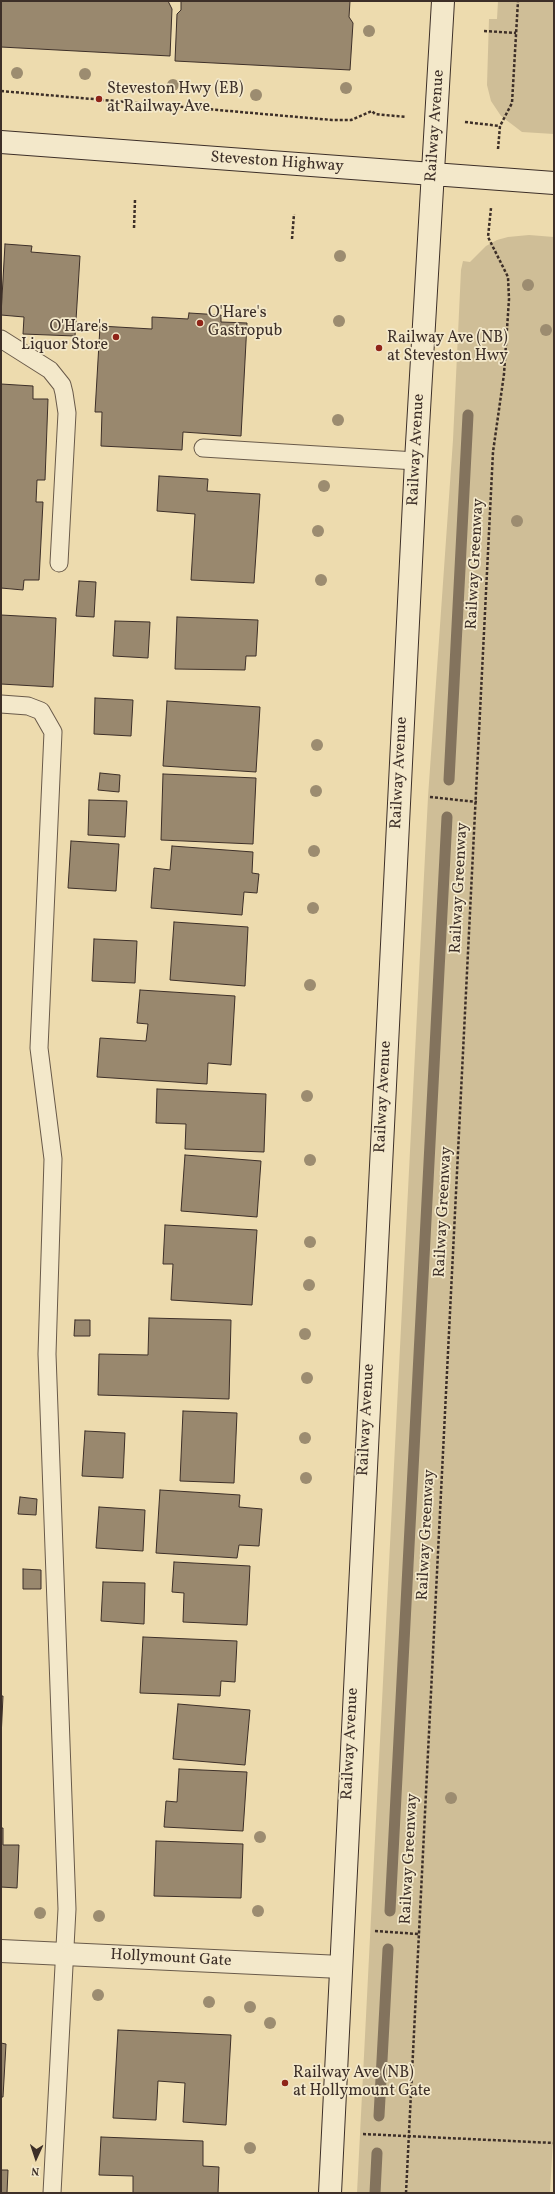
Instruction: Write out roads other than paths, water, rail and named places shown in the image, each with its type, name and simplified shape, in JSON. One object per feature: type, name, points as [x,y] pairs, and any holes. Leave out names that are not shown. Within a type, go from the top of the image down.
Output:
[{"type":"main road","name":"Railway Avenue","points":[[330,2193],[416,461],[443,1]]},
{"type":"main road","name":"Steveston Highway","points":[[1,142],[554,183]]},
{"type":"main road","name":"Hollymount Gate","points":[[1,1951],[341,1967]]},
{"type":"lane","points":[[1,339],[50,370],[62,385],[64,392],[67,413],[59,563]]},
{"type":"lane","points":[[203,448],[416,461]]},
{"type":"lane","points":[[1,704],[28,706],[41,711],[53,732],[39,1048],[53,1159],[47,1354],[67,1909],[52,2193]]},
{"type":"waterway","points":[[449,780],[468,415]]},
{"type":"waterway","points":[[390,1911],[447,817]]},
{"type":"waterway","points":[[379,2116],[388,1949]]},
{"type":"waterway","points":[[375,2193],[377,2153]]},
{"type":"place","name":"Steveston Hwy (EB) at Railway Ave","points":[[99,99]]},
{"type":"place","name":"O'Hare's Gastropub","points":[[200,323]]},
{"type":"place","name":"O'Hare's Liquor Store","points":[[116,337]]},
{"type":"place","name":"Railway Ave (NB) at Steveston Hwy","points":[[379,348]]},
{"type":"place","name":"Railway Ave (NB) at Hollymount Gate","points":[[285,2083]]}]
